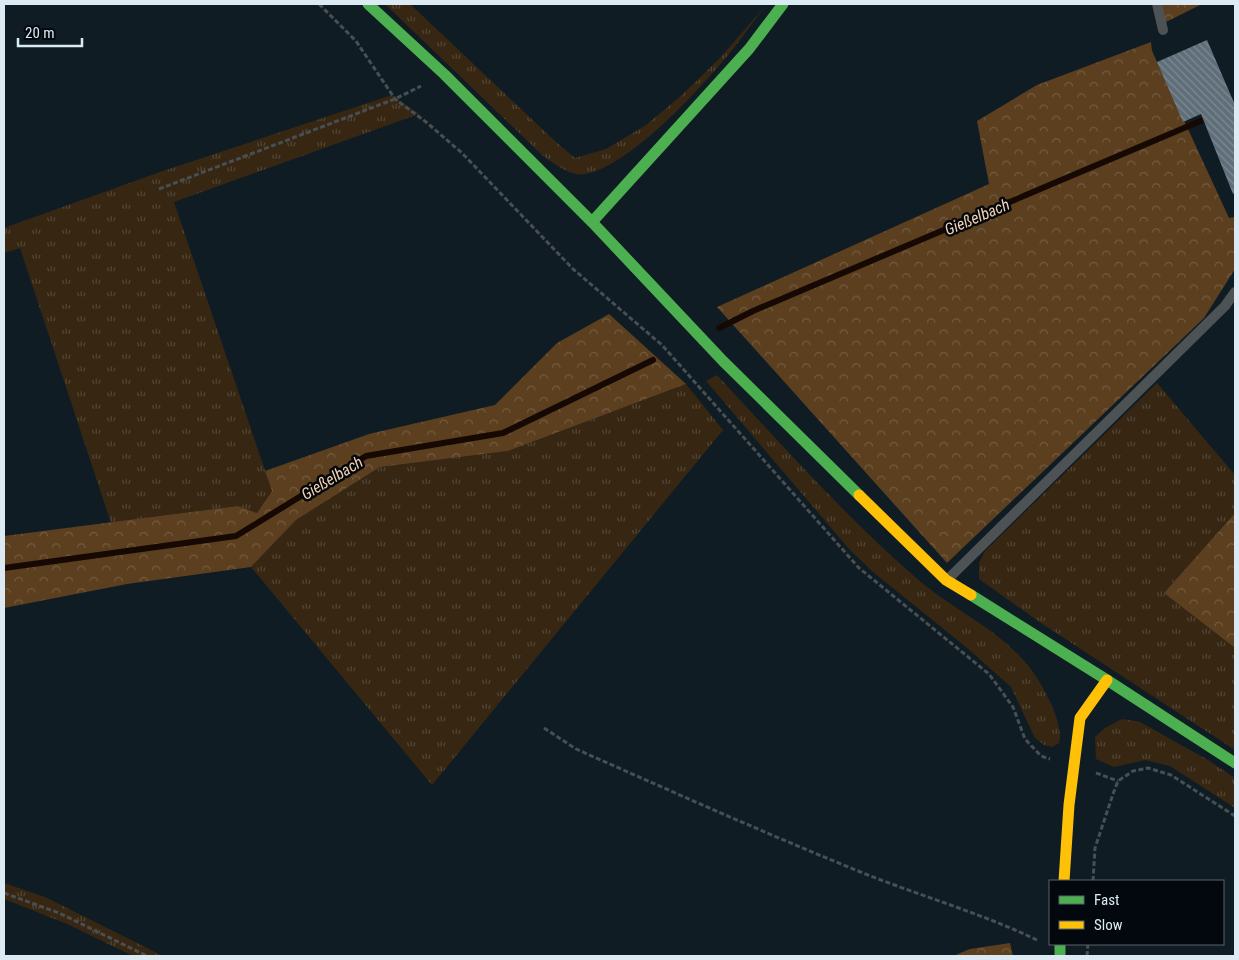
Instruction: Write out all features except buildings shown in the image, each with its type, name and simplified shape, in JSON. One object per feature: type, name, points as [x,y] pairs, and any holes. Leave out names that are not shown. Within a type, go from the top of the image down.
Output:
[{"type":"main road","points":[[368,4],[444,74],[592,222],[723,362],[946,580],[1235,763]]},
{"type":"main road","points":[[592,222],[749,49],[784,4]]},
{"type":"main road","points":[[1064,880],[1073,766],[1080,718],[1106,680]]},
{"type":"lane","points":[[1157,4],[1163,30]]},
{"type":"lane","points":[[946,580],[1218,313],[1235,292]]},
{"type":"path","points":[[319,4],[356,41],[395,99],[426,122],[462,153],[572,269],[662,345],[833,541],[860,568],[989,674],[1013,706],[1025,739],[1042,756],[1118,781]]},
{"type":"path","points":[[159,189],[395,99]]},
{"type":"path","points":[[544,728],[576,749],[794,845],[910,892],[1010,927],[1060,951]]},
{"type":"path","points":[[1093,880],[1095,848],[1118,781],[1133,771],[1148,768],[1171,775],[1235,816]]},
{"type":"path","points":[[4,893],[59,912],[147,956]]},
{"type":"green space","points":[[385,4],[410,4],[575,158],[606,149],[646,125],[682,95],[719,59],[767,4],[723,61],[660,127],[622,157],[604,168],[586,174],[574,174],[542,155]]},
{"type":"green space","points":[[1158,4],[1202,4],[1162,24]]},
{"type":"green space","points":[[1151,42],[1152,51],[1229,218],[1235,217],[1235,269],[1204,318],[947,563],[717,307],[989,184],[977,121],[1037,85]]},
{"type":"green space","points":[[392,95],[419,114],[174,202],[272,491],[257,513],[238,506],[111,523],[20,248],[4,253],[4,228],[160,172]]},
{"type":"green space","points":[[609,314],[686,384],[508,451],[380,467],[296,520],[251,567],[127,584],[4,608],[4,536],[238,506],[257,513],[272,491],[265,471],[369,434],[495,405],[557,343]]},
{"type":"green space","points":[[717,375],[813,479],[863,529],[929,589],[990,630],[1018,654],[1035,675],[1051,704],[1059,726],[1059,743],[1052,747],[1044,745],[1035,738],[1011,687],[966,647],[873,572],[850,550],[706,381]]},
{"type":"green space","points":[[1157,383],[1235,475],[1235,513],[1164,593],[1235,648],[1235,750],[1041,623],[979,579],[979,563],[985,551]]},
{"type":"green space","points":[[686,384],[723,430],[432,785],[251,567],[296,520],[380,467],[508,451]]},
{"type":"green space","points":[[1235,513],[1235,648],[1164,593]]},
{"type":"green space","points":[[1122,719],[1140,722],[1208,760],[1235,778],[1235,808],[1170,766],[1145,760],[1114,767],[1096,759],[1095,737],[1105,728]]},
{"type":"green space","points":[[4,883],[45,897],[163,956],[133,956],[67,924],[4,899]]},
{"type":"green space","points":[[1010,943],[1013,956],[953,956],[970,949]]},
{"type":"waterway","name":"Gießelbach","points":[[719,328],[753,311],[1210,117]]},
{"type":"waterway","name":"Gießelbach","points":[[4,568],[236,536],[366,456],[503,433],[653,360]]},
{"type":"traffic: fast","points":[[368,4],[444,74],[592,222],[723,361],[859,495]]},
{"type":"traffic: fast","points":[[592,222],[749,49],[783,4]]},
{"type":"traffic: fast","points":[[971,595],[1235,763]]},
{"type":"traffic: fast","points":[[1060,945],[1060,956]]},
{"type":"traffic: slow","points":[[859,495],[946,580],[971,595]]},
{"type":"traffic: slow","points":[[1064,880],[1069,805],[1080,718],[1107,680]]}]
